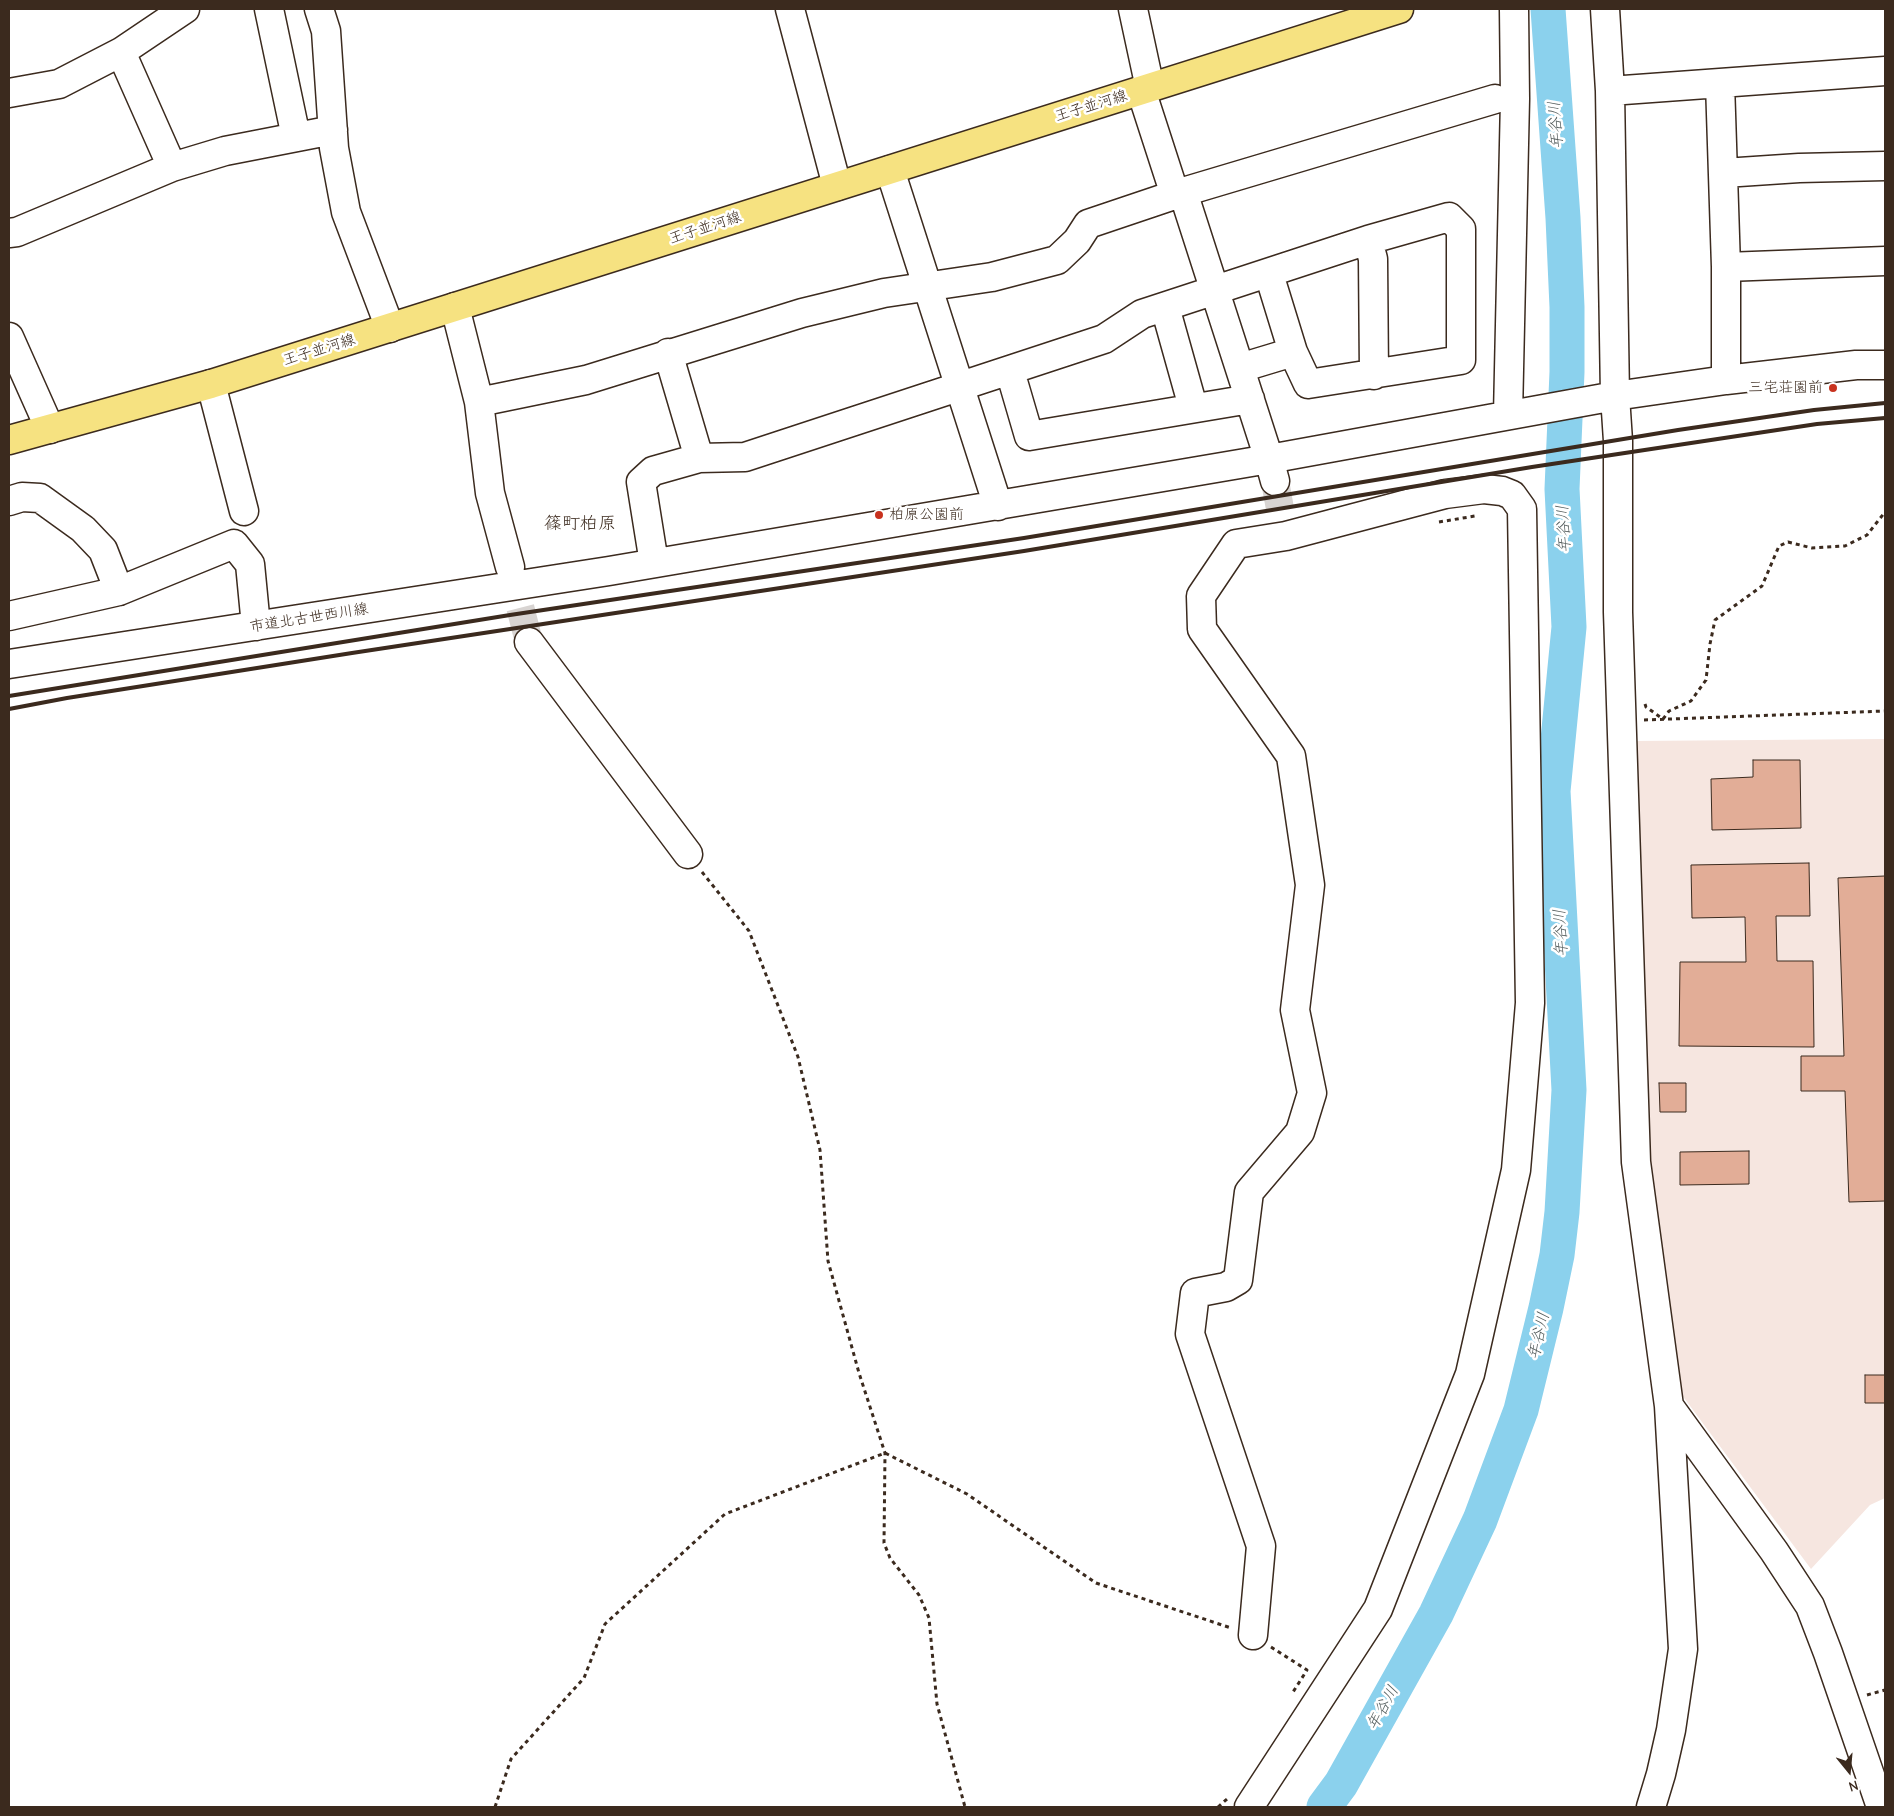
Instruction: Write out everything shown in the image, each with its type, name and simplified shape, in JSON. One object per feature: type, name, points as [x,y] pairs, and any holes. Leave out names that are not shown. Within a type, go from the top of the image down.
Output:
[{"type":"main road","name":"王子並河線","points":[[9,440],[211,384],[1399,9]]},
{"type":"street","points":[[9,93],[59,84],[122,52],[185,9]]},
{"type":"street","points":[[269,9],[296,137]]},
{"type":"street","points":[[319,9],[326,31],[334,148],[346,212],[390,328]]},
{"type":"street","points":[[790,9],[837,186]]},
{"type":"street","points":[[1133,9],[1146,89],[1179,193],[1215,291],[1272,470]]},
{"type":"street","points":[[1514,9],[1519,413]]},
{"type":"street","points":[[1605,9],[1610,91],[1607,398],[1618,455],[1618,612],[1636,1162],[1669,1406],[1683,1649],[1671,1730],[1651,1807]]},
{"type":"street","points":[[122,52],[172,167]]},
{"type":"street","points":[[1610,91],[1885,70]]},
{"type":"street","points":[[1720,83],[1726,266],[1726,380]]},
{"type":"street","points":[[479,402],[586,380],[802,313],[884,293],[992,277],[1057,260],[1077,240],[1088,224],[1179,193],[1495,99]]},
{"type":"street","points":[[9,233],[17,232],[172,167],[225,150],[333,130]]},
{"type":"street","points":[[1724,173],[1799,168],[1885,166]]},
{"type":"street","points":[[890,170],[998,506]]},
{"type":"street","points":[[654,563],[641,482],[653,471],[699,458],[745,457],[1104,339],[1142,314],[1165,306],[1269,274],[1368,240],[1449,217],[1461,229],[1461,360],[1308,384],[1293,352],[1269,274]]},
{"type":"street","points":[[1368,240],[1373,259],[1374,374]]},
{"type":"street","points":[[1726,266],[1885,260]]},
{"type":"street","points":[[1165,306],[1193,407]]},
{"type":"street","points":[[455,307],[479,402],[490,493],[510,566]]},
{"type":"street","points":[[9,338],[50,429]]},
{"type":"street","points":[[1240,368],[1293,352]]},
{"type":"street","points":[[668,354],[699,458]]},
{"type":"street","name":"市道北古世西川線","points":[[9,664],[609,571],[998,506],[1272,470],[1519,413],[1607,398],[1726,380],[1856,365],[1885,365]]},
{"type":"street","points":[[1010,371],[1029,436],[1193,407],[1250,399]]},
{"type":"street","points":[[211,384],[244,511]]},
{"type":"street","points":[[1240,1801],[1378,1609],[1470,1374],[1516,1170],[1530,1003],[1522,509],[1512,495],[1502,491],[1484,489],[1445,494],[1284,528],[1236,544],[1201,596],[1202,628],[1291,756],[1310,885],[1295,1010],[1312,1093],[1300,1132],[1249,1192],[1238,1280],[1226,1287],[1195,1293],[1190,1334],[1261,1546],[1253,1635]]},
{"type":"street","points":[[9,501],[22,497],[40,498],[83,529],[103,550],[119,591]]},
{"type":"street","points":[[9,616],[119,591],[234,544],[250,564],[256,626]]},
{"type":"street","points":[[529,642],[688,854]]},
{"type":"street","points":[[1669,1406],[1774,1551],[1810,1606],[1881,1807]]},
{"type":"path","points":[[1663,719],[1669,711],[1690,701],[1706,680],[1715,620],[1762,586],[1779,546],[1788,542],[1812,548],[1845,546],[1867,535],[1885,512]]},
{"type":"path","points":[[1643,698],[1646,707],[1663,719]]},
{"type":"path","points":[[1621,720],[1885,711]]},
{"type":"path","points":[[688,854],[749,931],[798,1057],[820,1150],[828,1261],[859,1372],[885,1453],[884,1542],[890,1558],[919,1596],[929,1618],[937,1704],[965,1807]]},
{"type":"path","points":[[495,1807],[511,1759],[584,1678],[605,1624],[725,1514],[885,1453],[967,1494],[1096,1583],[1253,1635],[1306,1670],[1292,1696]]},
{"type":"path","points":[[1218,1807],[1240,1801]]},
{"type":"shaded area","points":[[1885,739],[1885,1498],[1870,1505],[1811,1569],[1673,1383],[1649,1152],[1634,741]]},
{"type":"building","points":[[1753,760],[1800,760],[1801,828],[1712,830],[1711,779],[1753,777]]},
{"type":"building","points":[[1809,863],[1810,916],[1776,916],[1777,961],[1813,961],[1814,1047],[1679,1046],[1680,962],[1746,962],[1745,917],[1692,918],[1691,865]]},
{"type":"building","points":[[1885,876],[1885,1201],[1849,1202],[1845,1091],[1801,1091],[1801,1056],[1844,1056],[1838,878]]},
{"type":"building","points":[[1659,1083],[1686,1083],[1686,1112],[1660,1112]]},
{"type":"building","points":[[1749,1151],[1749,1184],[1680,1185],[1680,1152]]},
{"type":"building","points":[[1865,1375],[1885,1375],[1885,1403],[1865,1403]]},
{"type":"waterway","name":"年谷川","points":[[1324,1807],[1341,1784],[1436,1614],[1480,1520],[1521,1410],[1557,1255],[1562,1212],[1569,1090],[1553,791],[1569,627],[1562,489],[1567,372],[1567,307],[1563,218],[1548,9]]},
{"type":"tunnel","points":[[1275,481],[1282,520]]},
{"type":"tunnel","points":[[510,567],[529,642]]},
{"type":"railway","points":[[9,696],[510,615],[1024,538],[1678,430],[1814,410],[1885,403]]},
{"type":"railway","points":[[9,709],[67,698],[352,653],[1024,551],[1532,467],[1817,424],[1885,418]]},
{"type":"place","name":"三宅荘園前","points":[[1833,388]]},
{"type":"place","name":"柏原公園前","points":[[879,515]]},
{"type":"district","name":"篠町柏原","points":[[580,524]]}]
